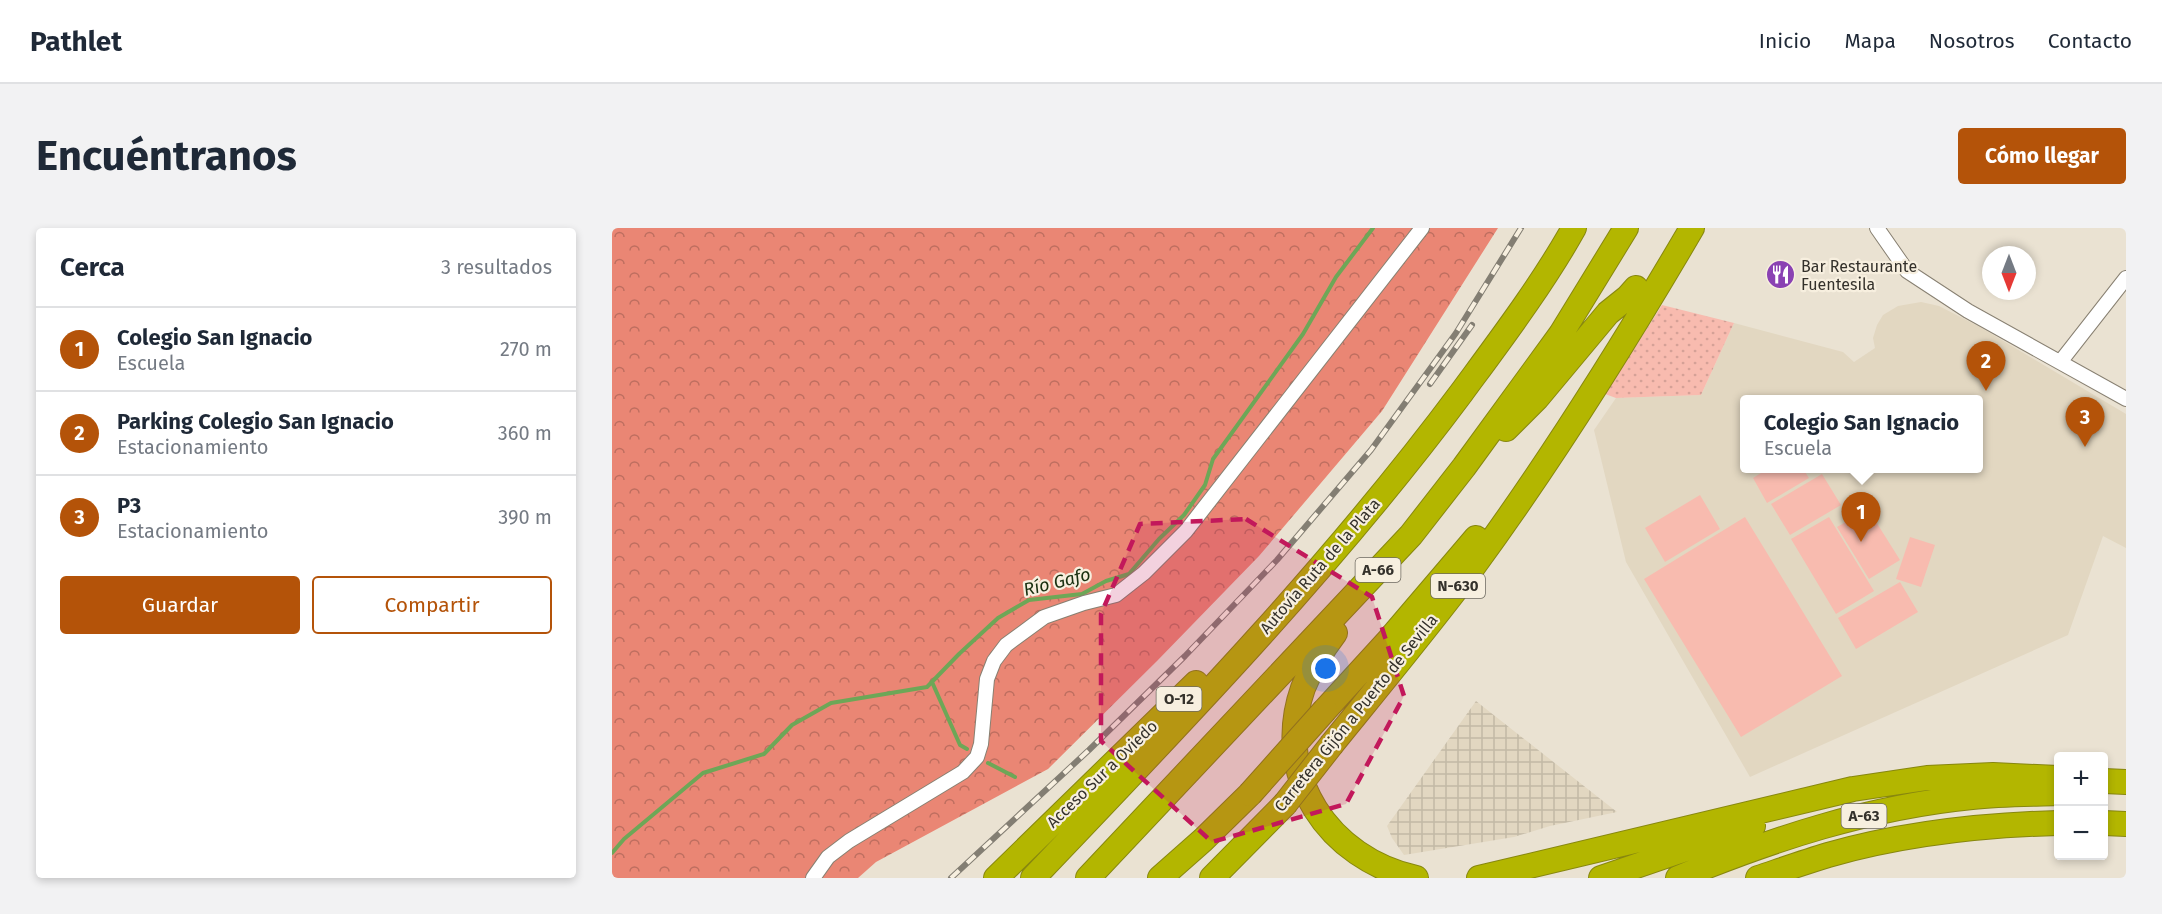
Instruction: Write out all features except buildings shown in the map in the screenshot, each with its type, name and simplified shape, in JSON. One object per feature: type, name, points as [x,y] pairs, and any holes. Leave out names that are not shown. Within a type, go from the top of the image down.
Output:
[{"type":"highway","name":"Autovía Ruta de la Plata","points":[[1033,878],[1234,665],[1362,519],[1429,436],[1502,339],[1574,228]]},
{"type":"highway","name":"A-66","points":[[1088,878],[1411,535],[1464,467],[1561,334],[1626,228]]},
{"type":"highway","name":"Carretera Gijón a Puerto de Sevilla","points":[[1212,878],[1285,804],[1473,567],[1574,421],[1630,335],[1692,228]]},
{"type":"highway","points":[[1464,467],[1537,398],[1608,313],[1636,288]]},
{"type":"highway","name":"Carretera Gijón a Puerto de Sevilla","points":[[1160,878],[1250,794],[1389,640],[1574,421]]},
{"type":"highway","name":"Acceso Sur a Oviedo","points":[[996,878],[1362,519]]},
{"type":"highway","points":[[1411,535],[1326,646],[1312,668],[1302,690],[1295,741],[1302,784],[1318,814],[1330,829],[1358,855],[1370,862],[1399,874],[1416,878]]},
{"type":"highway","points":[[1479,878],[1853,789],[1927,778],[1993,775],[2054,778]]},
{"type":"highway","points":[[1601,878],[1757,824],[1879,793],[1993,775]]},
{"type":"highway","points":[[2108,780],[2126,782]]},
{"type":"highway","name":"A-63","points":[[1678,878],[1737,853],[1808,829],[1893,809],[1972,797],[2054,793]]},
{"type":"highway","points":[[2108,793],[2126,794]]},
{"type":"highway","name":"A-63","points":[[1758,878],[1828,855],[1869,845],[1982,827],[2054,823]]},
{"type":"highway","points":[[2108,823],[2126,824]]},
{"type":"street","points":[[813,878],[828,857],[849,841],[963,772],[977,757],[981,744],[987,679],[994,661],[1006,645],[1044,617],[1116,595],[1144,573],[1186,531],[1369,299],[1422,228]]},
{"type":"street","points":[[1877,228],[1907,271],[1968,311],[2126,399]]},
{"type":"street","points":[[2061,361],[2126,278]]},
{"type":"highlighted area","points":[[1246,519],[1372,597],[1404,696],[1346,804],[1212,842],[1101,741],[1101,614],[1140,524]]},
{"type":"shaded area","points":[[1921,302],[1939,306],[1980,327],[2126,414],[2126,548],[2103,536],[2068,635],[1750,777],[1626,562],[1594,430],[1616,398],[1701,395],[1734,323],[1843,352],[1854,362],[1875,348],[1873,338],[1883,315],[1898,306]]},
{"type":"shaded area","points":[[1662,305],[1734,323],[1701,395],[1616,398],[1605,394]]},
{"type":"shaded area","points":[[1761,473],[1806,473],[1809,478],[1767,503],[1753,478]]},
{"type":"shaded area","points":[[1822,474],[1841,505],[1790,535],[1771,504]]},
{"type":"shaded area","points":[[1700,495],[1720,529],[1665,562],[1645,528]]},
{"type":"shaded area","points":[[1868,509],[1900,560],[1869,579],[1837,527]]},
{"type":"shaded area","points":[[1745,517],[1842,676],[1741,737],[1644,579]]},
{"type":"shaded area","points":[[1829,517],[1874,591],[1836,614],[1791,539]]},
{"type":"shaded area","points":[[1910,537],[1935,545],[1921,587],[1896,579]]},
{"type":"shaded area","points":[[1900,582],[1918,612],[1856,649],[1838,618]]},
{"type":"shaded area","points":[[1476,701],[1617,812],[1550,826],[1514,837],[1404,855],[1387,826]]},
{"type":"green space","points":[[612,228],[1498,228],[1382,411],[1259,556],[1048,769],[876,862],[858,878],[612,878]]},
{"type":"waterway","name":"Río Gafo","points":[[612,853],[624,839],[703,773],[764,754],[792,725],[831,703],[927,687],[998,618],[1029,600],[1082,594],[1106,581],[1129,574],[1159,539],[1184,515],[1205,485],[1213,459],[1303,334],[1336,277],[1373,228]]},
{"type":"waterway","points":[[932,682],[960,745],[967,749]]},
{"type":"waterway","points":[[988,763],[1015,777]]},
{"type":"railway","points":[[951,878],[1089,750],[1185,656],[1277,560],[1371,450],[1456,333],[1521,228]]},
{"type":"railway","points":[[1430,384],[1472,325]]},
{"type":"place","name":"Bar Restaurante Fuentesila","points":[[1780,275]]},
{"type":"place","name":"Parking Colegio San Ignacio","points":[[1986,391]]},
{"type":"place","name":"P3","points":[[2085,447]]},
{"type":"place","name":"Colegio San Ignacio","points":[[1861,542]]}]
